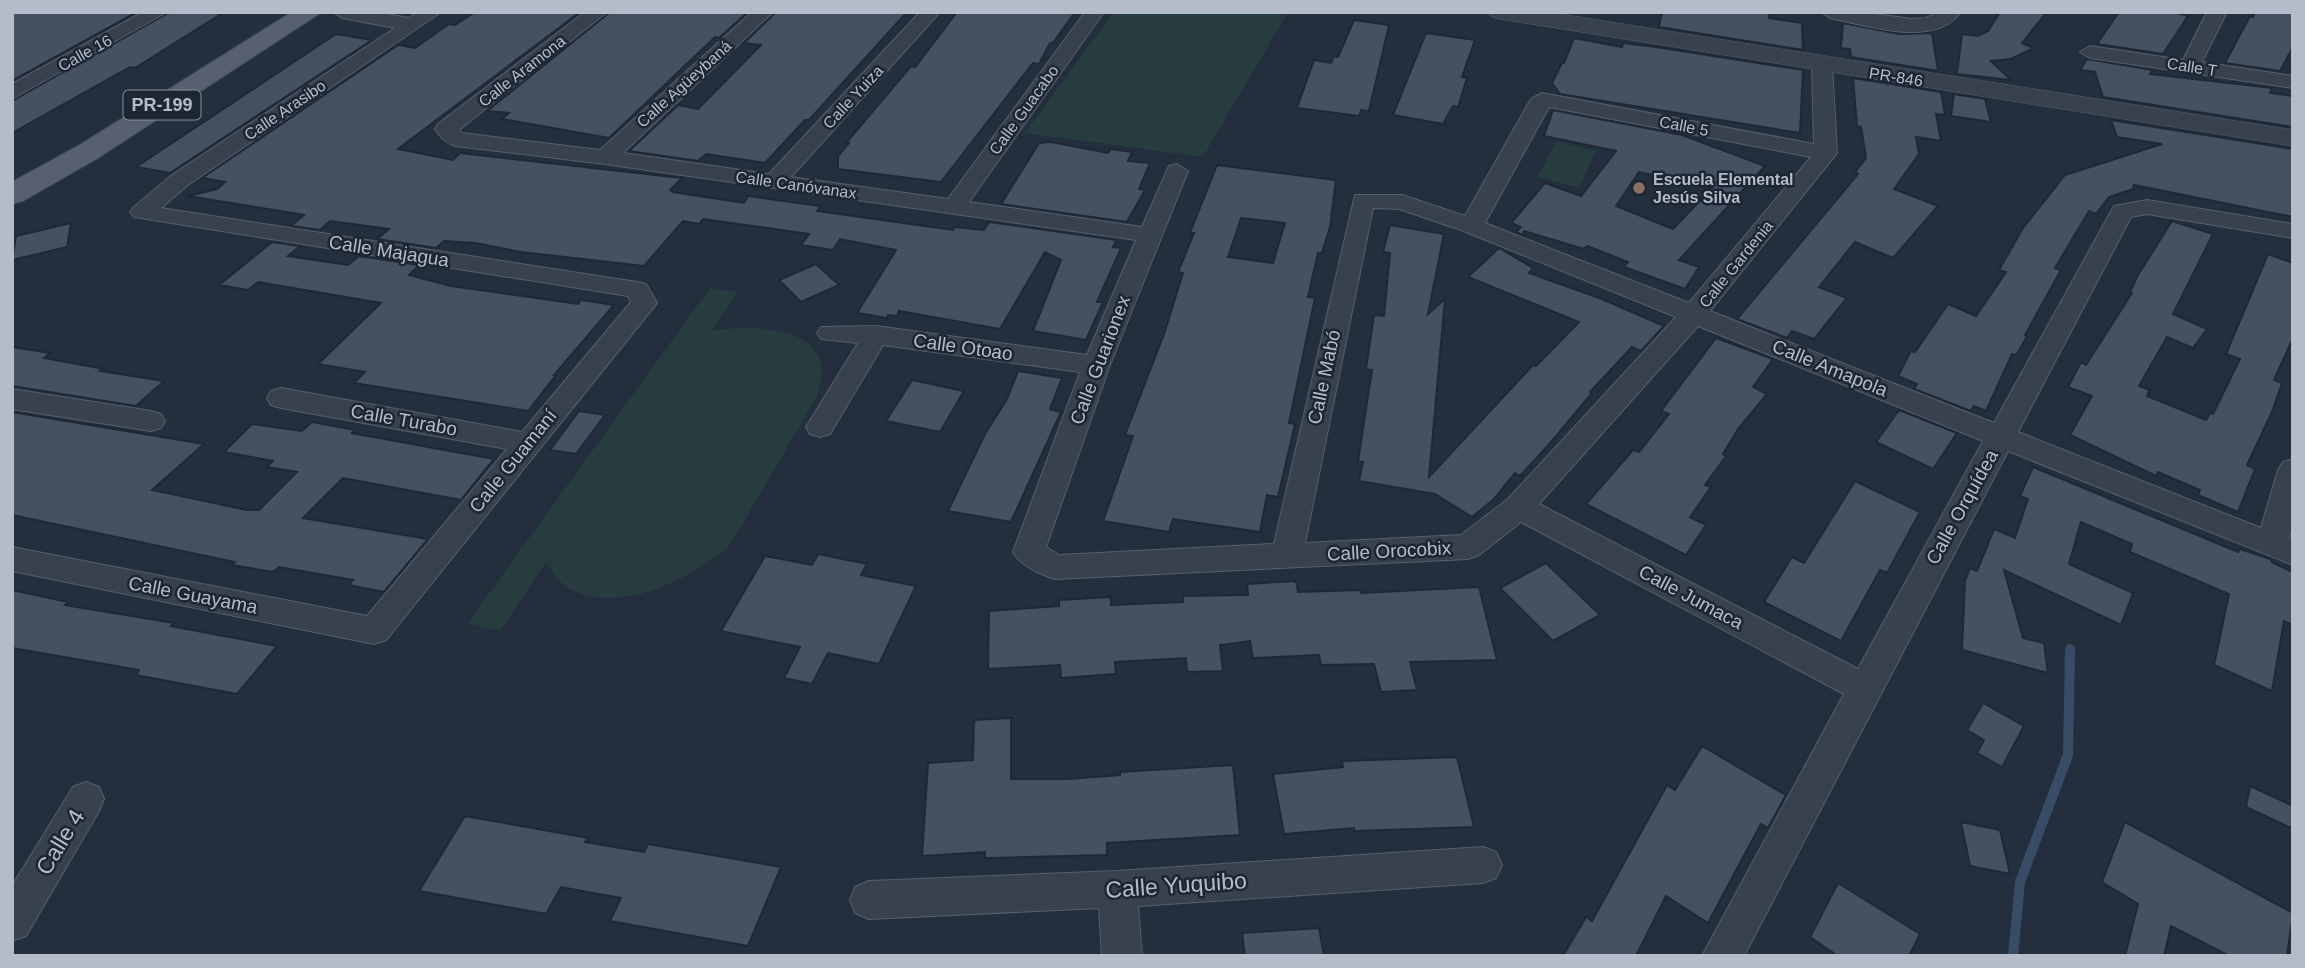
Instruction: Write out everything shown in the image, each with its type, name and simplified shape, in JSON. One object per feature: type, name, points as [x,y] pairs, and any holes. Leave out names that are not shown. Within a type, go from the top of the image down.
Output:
[{"type":"main road","name":"PR-199","points":[[12,192],[65,146],[278,12]]},
{"type":"main road","name":"PR-199","points":[[12,192],[88,152],[310,12]]},
{"type":"street","name":"Calle 16","points":[[12,93],[158,12]]},
{"type":"street","points":[[342,12],[413,25]]},
{"type":"street","name":"Calle Arasibo","points":[[142,212],[180,180],[432,12]]},
{"type":"street","name":"Calle Aramona","points":[[446,129],[598,12]]},
{"type":"street","name":"Calle Agüeybaná","points":[[605,157],[764,12]]},
{"type":"street","name":"Calle Yuiza","points":[[774,182],[931,12]]},
{"type":"street","name":"Calle Guacabo","points":[[954,207],[1095,12]]},
{"type":"street","name":"PR-846","points":[[1500,12],[1553,16],[1822,65],[2293,138]]},
{"type":"street","points":[[1830,12],[1923,27],[1943,22],[1952,12]]},
{"type":"street","points":[[2190,66],[2217,12]]},
{"type":"street","name":"Calle T","points":[[2090,52],[2293,82]]},
{"type":"street","points":[[1822,65],[1826,153]]},
{"type":"street","name":"Calle 5","points":[[1469,225],[1480,214],[1542,99],[1826,153]]},
{"type":"street","name":"Calle Canóvanax","points":[[446,129],[455,139],[605,157],[1149,235]]},
{"type":"street","name":"Calle Gardenia","points":[[1695,313],[1826,153]]},
{"type":"street","name":"Calle Guarionex","points":[[1029,552],[1096,365],[1177,171]]},
{"type":"street","name":"Calle Amapola","points":[[1363,200],[1402,202],[1469,225],[2282,548]]},
{"type":"street","name":"Calle Mabó","points":[[1287,555],[1363,200]]},
{"type":"street","name":"Calle Orquídea","points":[[1722,956],[2122,211],[2147,207],[2293,231]]},
{"type":"street","name":"Calle Majagua","points":[[142,212],[637,290]]},
{"type":"street","name":"Calle Guamaní","points":[[374,631],[644,303],[637,290]]},
{"type":"street","name":"Calle Orocobix","points":[[1029,552],[1055,567],[1468,547],[1519,507],[1695,313]]},
{"type":"street","name":"Calle Otoao","points":[[830,332],[876,335],[1096,365]]},
{"type":"street","points":[[820,427],[876,335]]},
{"type":"street","name":"Calle Turabo","points":[[281,398],[527,443]]},
{"type":"street","points":[[12,399],[151,421]]},
{"type":"street","points":[[2282,548],[2293,470]]},
{"type":"street","name":"Calle Jumaca","points":[[1519,507],[1864,688]]},
{"type":"street","name":"Calle Guayama","points":[[12,559],[374,631]]},
{"type":"street","name":"Calle 4","points":[[12,922],[86,799]]},
{"type":"street","name":"Calle Yuquibo","points":[[869,900],[1117,889],[1483,865]]},
{"type":"street","points":[[1117,889],[1122,956]]},
{"type":"green space","points":[[1288,12],[1203,157],[1025,133],[1113,13]]},
{"type":"green space","points":[[1556,141],[1596,151],[1579,188],[1538,177]]},
{"type":"green space","points":[[710,288],[738,292],[712,331],[751,328],[791,334],[807,343],[818,355],[822,373],[817,396],[732,542],[717,556],[676,581],[628,596],[605,598],[583,594],[560,582],[546,562],[500,631],[467,624]]},
{"type":"building","points":[[12,12],[137,12],[12,81]]},
{"type":"building","points":[[170,12],[224,12],[135,68],[130,67],[12,133],[12,101]]},
{"type":"building","points":[[475,12],[580,12],[398,149],[453,160],[460,153],[682,178],[670,190],[744,203],[748,196],[820,206],[817,211],[953,230],[954,227],[984,230],[989,222],[1116,240],[1113,247],[1121,248],[1097,302],[1103,302],[1086,340],[1033,331],[1061,260],[1045,252],[1000,329],[899,311],[897,316],[888,315],[888,318],[857,313],[896,250],[840,239],[833,250],[801,245],[809,234],[703,219],[699,224],[683,221],[644,266],[521,252],[475,243],[444,241],[436,248],[377,239],[389,229],[330,221],[320,230],[291,226],[304,215],[188,196],[217,189],[225,182],[202,178],[398,45],[415,48],[449,24],[455,25]]},
{"type":"building","points":[[610,12],[748,12],[719,38],[715,37],[609,138],[502,119],[509,113],[487,111]]},
{"type":"building","points":[[776,12],[907,12],[809,120],[805,120],[765,163],[706,154],[698,161],[629,151],[678,105],[698,109],[761,45],[744,43]]},
{"type":"building","points":[[957,12],[1075,12],[1053,43],[1050,43],[1039,64],[1033,63],[941,182],[838,169],[838,156],[849,143],[846,143],[911,66],[915,67]]},
{"type":"building","points":[[1662,12],[1769,12],[1769,18],[1802,23],[1803,50],[1659,27]]},
{"type":"building","points":[[2000,12],[2047,12],[2022,43],[2034,48],[2011,59],[1991,61],[2011,80],[1957,74],[1962,34],[1978,36],[1988,31]]},
{"type":"building","points":[[2119,12],[2173,12],[2188,16],[2163,54],[2097,44]]},
{"type":"building","points":[[2255,12],[2293,12],[2293,47],[2280,71],[2225,63],[2250,16],[2253,17]]},
{"type":"building","points":[[1354,20],[1389,25],[1369,111],[1361,110],[1359,116],[1297,108],[1314,60],[1331,63],[1334,56],[1338,57]]},
{"type":"building","points":[[1843,23],[1899,34],[1932,33],[1938,71],[1851,57],[1850,49],[1841,48]]},
{"type":"building","points":[[1426,33],[1475,40],[1462,77],[1467,78],[1458,107],[1453,106],[1443,124],[1393,115]]},
{"type":"building","points":[[336,34],[372,40],[170,173],[136,167]]},
{"type":"building","points":[[1574,38],[1622,47],[1623,43],[1656,47],[1803,70],[1800,133],[1560,94],[1552,83]]},
{"type":"building","points":[[2087,59],[2153,70],[2150,74],[2272,88],[2270,93],[2293,96],[2293,127],[2103,97],[2095,72],[2080,70]]},
{"type":"building","points":[[1853,78],[1941,92],[1945,115],[1936,114],[1941,141],[1916,137],[1919,154],[1894,189],[1938,206],[1893,258],[1855,242],[1819,287],[1847,298],[1814,339],[1792,331],[1787,338],[1737,319],[1858,174],[1855,172],[1866,158],[1861,127],[1857,126]]},
{"type":"building","points":[[1954,94],[1985,99],[1991,122],[1951,116]]},
{"type":"building","points":[[1553,110],[1682,135],[1765,166],[1679,260],[1699,267],[1685,289],[1624,267],[1628,262],[1587,246],[1584,249],[1524,231],[1523,235],[1516,232],[1521,227],[1511,223],[1545,183],[1581,196],[1616,151],[1544,136]],"holes":[[[1639,172],[1712,188],[1673,229],[1616,206]]]},
{"type":"building","points":[[2111,120],[2293,149],[2293,217],[2134,185],[2133,189],[2109,197],[2096,214],[2089,211],[2055,268],[2061,270],[2025,335],[2027,337],[2016,355],[2012,354],[1986,411],[1974,406],[1971,411],[1914,389],[1917,384],[1898,376],[1911,351],[1915,352],[1948,304],[1976,316],[2006,272],[1999,270],[2023,228],[2065,175],[2162,144],[2117,137]]},
{"type":"building","points":[[1051,142],[1108,153],[1111,149],[1132,152],[1128,161],[1150,163],[1139,189],[1145,190],[1127,222],[1001,204],[1039,143]]},
{"type":"building","points":[[1217,165],[1336,180],[1330,227],[1322,253],[1318,253],[1308,297],[1315,298],[1289,423],[1295,424],[1278,497],[1267,495],[1260,532],[1173,519],[1169,532],[1103,521],[1133,436],[1125,435],[1164,334],[1183,273],[1178,272],[1194,233],[1190,233]],"holes":[[[1241,218],[1285,223],[1273,263],[1228,257]]]},
{"type":"building","points":[[2172,221],[2213,234],[2173,314],[2207,329],[2193,348],[2167,337],[2139,386],[2150,390],[2147,396],[2206,420],[2210,413],[2213,414],[2240,359],[2226,354],[2268,254],[2293,263],[2293,338],[2274,380],[2282,383],[2272,412],[2247,465],[2255,469],[2238,512],[2198,495],[2200,490],[2158,472],[2156,476],[2070,435],[2092,396],[2068,387],[2081,362],[2086,365],[2132,293],[2130,292],[2138,275]]},
{"type":"building","points":[[71,223],[67,247],[12,260],[16,236]]},
{"type":"building","points":[[1390,225],[1444,234],[1428,314],[1445,299],[1429,477],[1533,365],[1536,366],[1579,322],[1468,277],[1499,248],[1533,268],[1529,273],[1602,299],[1664,326],[1641,351],[1632,347],[1590,392],[1592,393],[1520,476],[1515,473],[1494,499],[1472,517],[1435,494],[1359,481],[1363,462],[1358,461],[1372,370],[1366,369],[1374,315],[1384,316],[1390,253],[1383,252]]},
{"type":"building","points":[[272,242],[300,246],[288,256],[348,265],[359,256],[419,265],[409,275],[451,286],[578,304],[581,300],[614,305],[554,375],[528,411],[354,383],[365,372],[318,364],[381,303],[258,282],[248,290],[219,285]]},
{"type":"building","points":[[816,264],[839,285],[801,302],[779,280]]},
{"type":"building","points":[[1716,338],[1773,359],[1753,387],[1767,394],[1738,429],[1723,454],[1726,456],[1705,485],[1711,487],[1690,517],[1706,525],[1686,555],[1586,504],[1633,450],[1639,452],[1669,414],[1661,411]]},
{"type":"building","points":[[12,347],[50,353],[44,358],[104,369],[100,371],[164,381],[136,406],[12,386]]},
{"type":"building","points":[[1018,371],[1062,378],[1050,409],[1061,412],[1011,522],[948,511],[985,434],[1007,399]]},
{"type":"building","points":[[912,380],[964,391],[940,432],[886,421]]},
{"type":"building","points":[[1899,410],[1957,433],[1933,469],[1876,442]]},
{"type":"building","points":[[579,411],[605,415],[576,454],[550,450]]},
{"type":"building","points":[[12,412],[204,444],[152,490],[247,510],[259,510],[297,472],[267,467],[273,461],[224,452],[252,424],[302,431],[312,422],[355,430],[352,433],[494,459],[461,500],[343,478],[303,518],[428,539],[384,592],[349,585],[353,580],[279,567],[273,572],[232,565],[235,562],[12,515]]},
{"type":"building","points":[[2033,467],[2238,552],[2240,549],[2270,559],[2293,572],[2293,625],[2284,621],[2272,691],[2214,665],[2229,594],[2130,552],[2132,544],[2081,522],[2069,564],[2133,593],[2121,625],[2004,570],[2023,638],[2044,643],[2048,673],[1962,650],[1965,581],[1970,568],[1977,571],[1994,529],[2015,538],[2028,499],[2020,496]]},
{"type":"building","points":[[1855,481],[1920,512],[1887,573],[1880,570],[1841,641],[1764,602],[1792,557],[1804,563]]},
{"type":"building","points":[[818,554],[867,564],[861,575],[916,586],[879,664],[828,653],[812,684],[784,678],[800,647],[721,631],[765,556],[812,565]]},
{"type":"building","points":[[1546,563],[1600,615],[1553,641],[1500,588]]},
{"type":"building","points":[[1296,581],[1298,592],[1361,590],[1361,593],[1479,587],[1497,660],[1410,662],[1417,690],[1381,692],[1374,664],[1321,665],[1319,655],[1253,658],[1250,641],[1220,645],[1223,671],[1187,672],[1186,658],[1115,662],[1116,674],[1061,678],[1060,665],[988,669],[989,611],[1059,606],[1059,600],[1111,597],[1111,605],[1183,602],[1183,596],[1248,595],[1247,584]]},
{"type":"building","points":[[12,590],[68,602],[65,605],[174,623],[171,626],[277,646],[237,694],[136,675],[139,670],[12,648]]},
{"type":"building","points":[[1983,703],[2024,726],[2002,767],[1977,753],[1984,740],[1967,730]]},
{"type":"building","points":[[1011,718],[1011,779],[1067,779],[1120,775],[1120,772],[1233,765],[1240,835],[1107,843],[1107,855],[985,858],[985,852],[922,856],[928,763],[973,760],[974,720]]},
{"type":"building","points":[[1702,746],[1786,795],[1768,828],[1761,824],[1708,923],[1666,896],[1636,956],[1563,956],[1586,917],[1592,921],[1667,785],[1675,790]]},
{"type":"building","points":[[1457,757],[1474,827],[1354,831],[1354,828],[1284,834],[1273,774],[1343,767],[1342,761]]},
{"type":"building","points":[[2250,786],[2293,806],[2293,829],[2246,807]]},
{"type":"building","points":[[465,816],[588,838],[585,842],[644,852],[648,844],[781,867],[748,946],[610,921],[621,898],[561,887],[546,914],[419,891]]},
{"type":"building","points":[[1961,822],[2000,830],[2010,874],[1970,866]]},
{"type":"building","points":[[2125,822],[2293,913],[2287,956],[2229,956],[2171,926],[2164,956],[2125,956],[2138,904],[2102,882]]},
{"type":"building","points":[[1838,883],[1920,934],[1909,956],[1838,956],[1810,937]]},
{"type":"building","points":[[1319,928],[1324,956],[1245,956],[1242,933]]},
{"type":"waterway","points":[[2013,956],[2020,882],[2068,755],[2070,649]]},
{"type":"place","name":"Escuela Elemental Jesús Silva","points":[[1639,188]]}]
